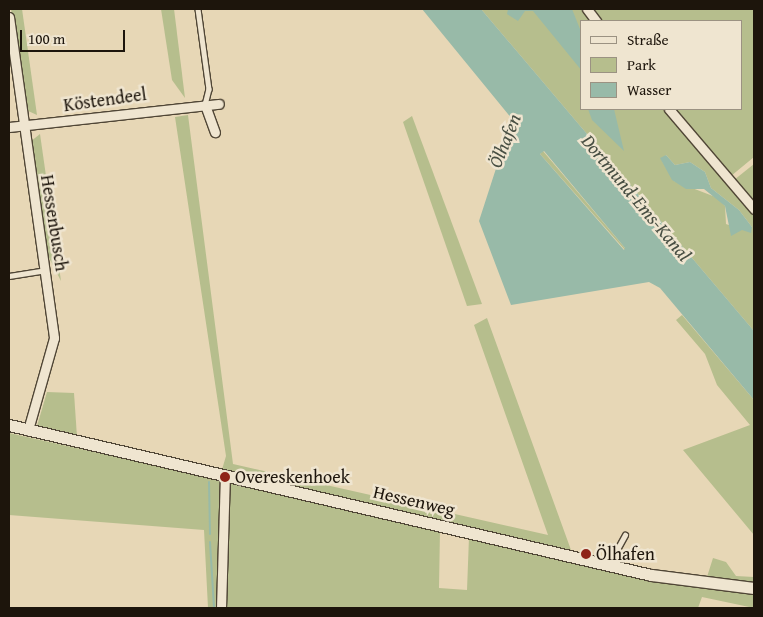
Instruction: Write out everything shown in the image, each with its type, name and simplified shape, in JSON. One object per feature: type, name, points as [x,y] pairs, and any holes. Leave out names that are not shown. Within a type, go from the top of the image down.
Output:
[{"type":"street","points":[[587,9],[595,20]]},
{"type":"street","name":"Hessenbusch","points":[[9,18],[45,270],[53,350],[28,430]]},
{"type":"street","name":"Köstendeel","points":[[9,127],[219,104]]},
{"type":"street","points":[[205,105],[215,132]]},
{"type":"street","points":[[671,110],[754,209]]},
{"type":"street","name":"Hessenweg","points":[[9,425],[225,477],[610,562],[688,582],[754,588]]},
{"type":"street","points":[[221,608],[225,477]]},
{"type":"lane","points":[[198,9],[209,88],[205,105]]},
{"type":"lane","points":[[9,276],[45,270]]},
{"type":"lane","points":[[610,562],[625,535]]},
{"type":"lane","points":[[610,551],[610,562]]},
{"type":"green space","points":[[11,9],[22,9],[37,115],[26,110]]},
{"type":"green space","points":[[161,9],[174,9],[185,98],[172,80]]},
{"type":"green space","points":[[481,9],[584,9],[592,20],[580,20],[580,110],[665,110],[754,214],[754,331]],"holes":[[[666,155],[675,165],[690,162],[705,172],[711,188],[739,210],[752,227],[742,230],[726,224],[725,206],[718,198],[674,181],[662,161]]]},
{"type":"green space","points":[[591,9],[754,9],[754,157],[731,176],[675,110],[743,110],[743,20],[599,20]]},
{"type":"green space","points":[[188,115],[233,464],[548,535],[474,325],[487,318],[571,550],[221,473],[226,456],[175,117]]},
{"type":"green space","points":[[412,116],[482,304],[467,306],[403,122]]},
{"type":"green space","points":[[40,134],[61,281],[46,252],[30,142]]},
{"type":"green space","points":[[543,151],[625,248],[625,250],[540,154]]},
{"type":"green space","points":[[754,164],[754,204],[734,180]]},
{"type":"green space","points":[[682,315],[754,400],[754,535],[683,450],[750,425],[717,385],[705,354],[676,320]]},
{"type":"green space","points":[[47,392],[74,393],[77,437],[37,426]]},
{"type":"green space","points":[[9,433],[220,480],[218,608],[208,608],[204,530],[9,515]]},
{"type":"green space","points":[[228,481],[440,530],[439,588],[467,590],[469,537],[612,570],[754,593],[754,608],[702,597],[698,608],[224,608]]},
{"type":"green space","points":[[713,558],[726,562],[736,576],[754,577],[754,584],[706,580]]},
{"type":"water","name":"Dortmund-Ems-Kanal","points":[[422,9],[481,9],[754,331],[754,400],[660,288],[649,282],[511,305],[479,221],[512,119]],"holes":[[[544,151],[625,248],[624,250],[540,154]]]},
{"type":"water","points":[[508,9],[572,9],[580,29],[580,69],[533,11],[525,11],[518,21],[507,14]]},
{"type":"water","points":[[588,110],[614,110],[624,151],[592,120]]},
{"type":"water","points":[[666,155],[675,165],[690,162],[705,172],[711,188],[739,210],[752,227],[751,233],[742,230],[731,236],[725,206],[704,189],[686,189],[672,180],[660,158]]},
{"type":"waterway","points":[[209,482],[210,534]]},
{"type":"waterway","points":[[210,542],[214,608]]},
{"type":"place","name":"Overeskenhoek","points":[[225,477]]},
{"type":"place","name":"Ölhafen","points":[[586,554]]}]
